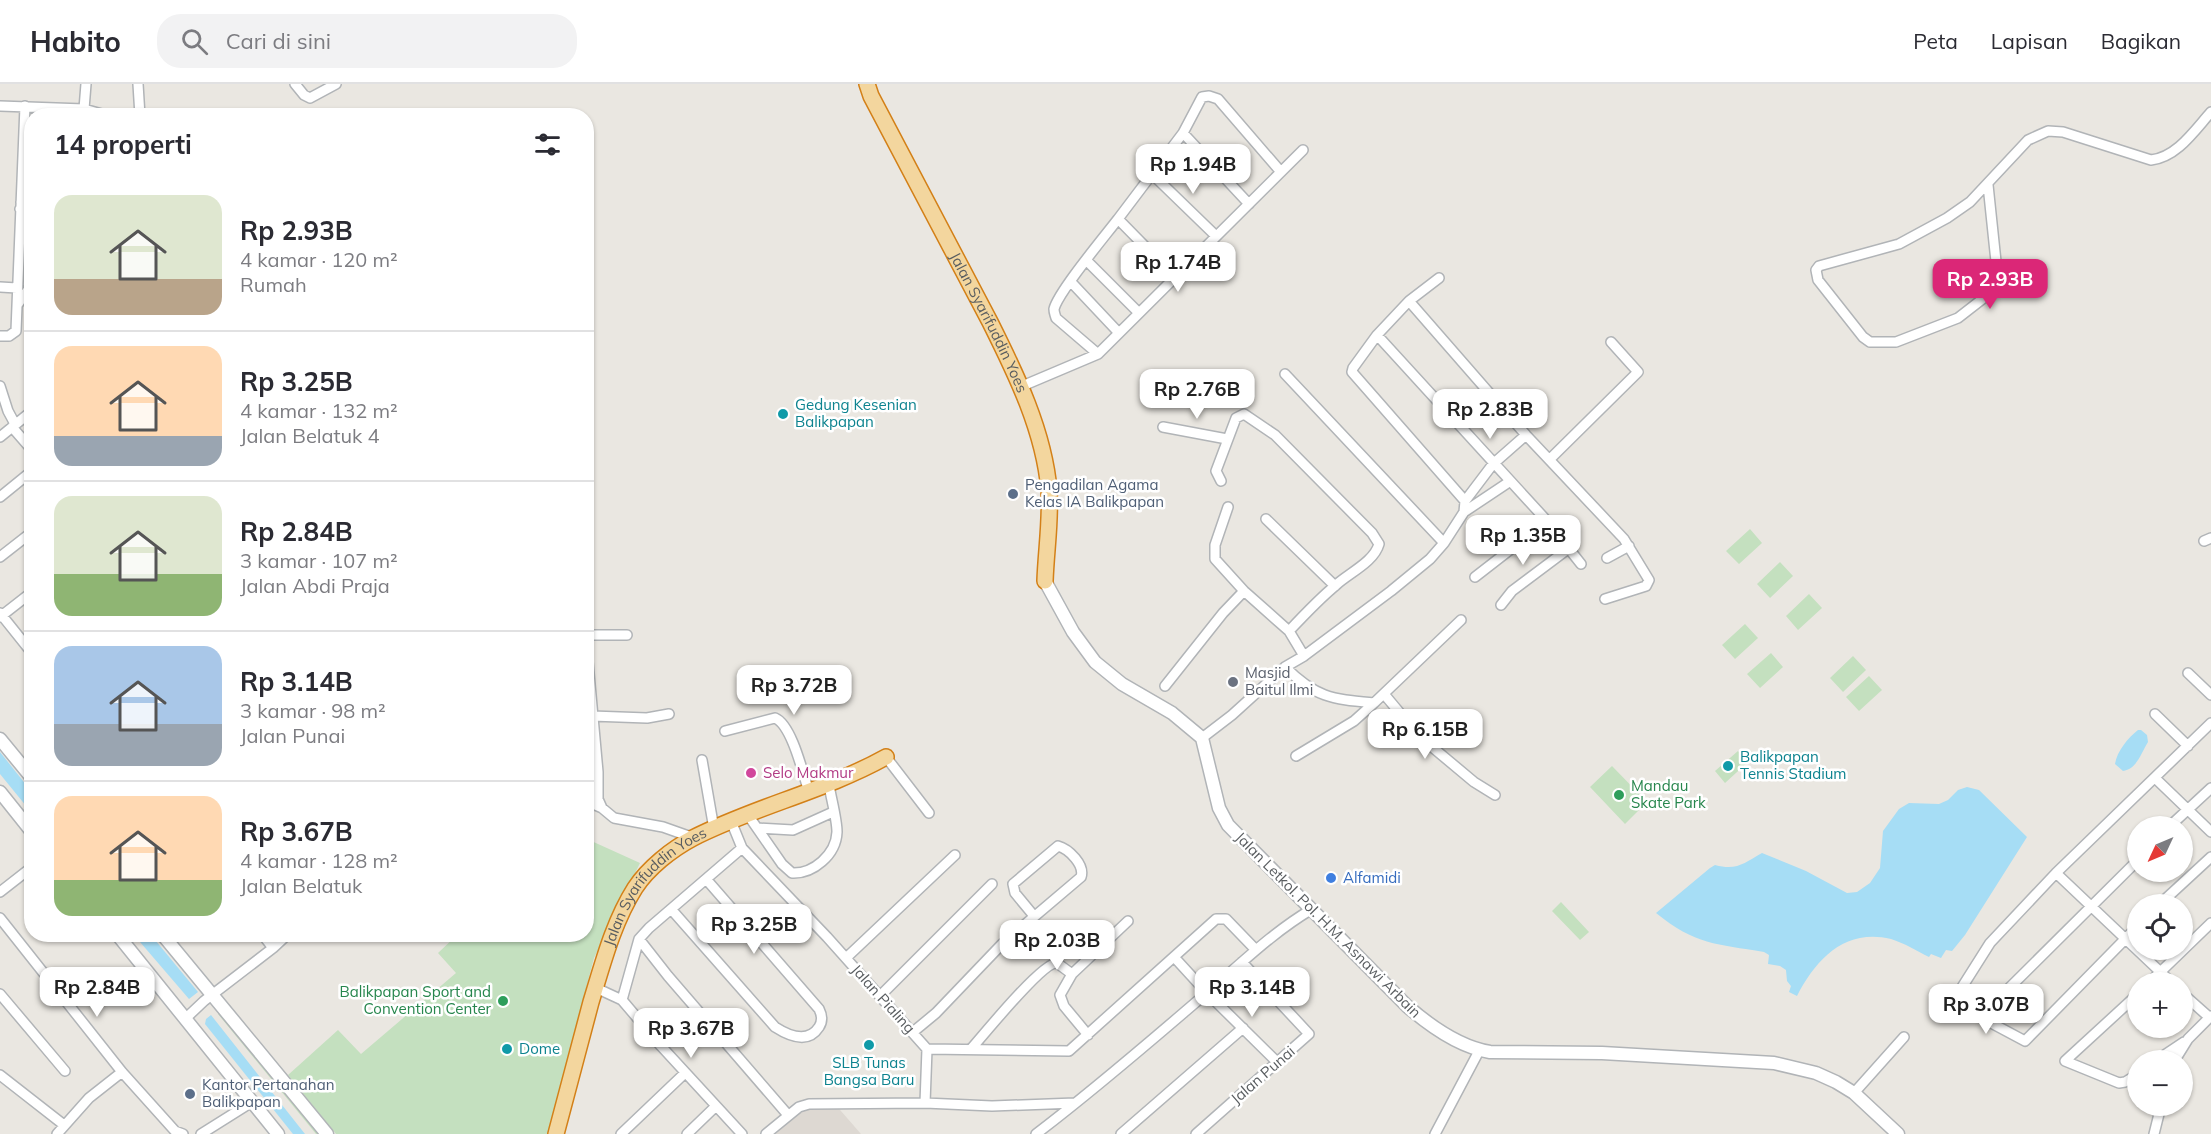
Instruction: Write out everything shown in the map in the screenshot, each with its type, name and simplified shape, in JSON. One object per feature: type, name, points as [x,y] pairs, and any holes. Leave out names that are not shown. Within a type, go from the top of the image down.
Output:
[{"type":"highway","name":"Jalan Syarifuddin Yoes","points":[[867,84],[871,96],[990,322],[1020,387],[1034,424],[1047,474],[1049,530],[1045,581]]},
{"type":"highway","name":"Jalan Syarifuddin Yoes","points":[[556,1134],[612,934],[636,886],[666,856],[693,838],[731,821],[829,785],[886,757]]},
{"type":"street","points":[[83,108],[86,84]]},
{"type":"street","points":[[138,84],[140,108]]},
{"type":"street","points":[[295,84],[304,95],[310,98],[336,84]]},
{"type":"street","points":[[1098,354],[1056,318],[1055,307],[1151,173],[1183,133],[1202,98],[1213,96],[1218,99],[1281,172]]},
{"type":"street","points":[[0,106],[44,108]]},
{"type":"street","points":[[1988,185],[1997,271],[1994,286],[1985,297],[1958,318],[1896,342],[1870,342],[1863,337],[1818,280],[1816,270],[1826,264],[1899,244],[1947,218],[1970,202],[1988,185],[2028,140],[2048,131],[2063,132],[2151,160],[2159,159],[2178,148],[2211,112]]},
{"type":"street","points":[[0,336],[9,336],[16,331],[24,126]]},
{"type":"street","points":[[1183,133],[1249,204]]},
{"type":"street","points":[[1020,387],[1098,354],[1303,150]]},
{"type":"street","points":[[1151,173],[1216,236]]},
{"type":"street","points":[[20,207],[24,200]]},
{"type":"street","points":[[20,207],[24,210]]},
{"type":"street","points":[[1118,219],[1175,277]]},
{"type":"street","points":[[1087,261],[1138,313]]},
{"type":"street","points":[[1439,279],[1409,301],[1377,335],[1353,368],[1353,374],[1465,501]]},
{"type":"street","points":[[1071,282],[1119,333]]},
{"type":"street","points":[[0,288],[17,288]]},
{"type":"street","points":[[18,304],[24,295]]},
{"type":"street","points":[[1409,301],[1526,435],[1629,546],[1648,584],[1605,599]]},
{"type":"street","points":[[1377,335],[1547,521],[1581,564]]},
{"type":"street","points":[[1550,459],[1638,372],[1611,342]]},
{"type":"street","points":[[1285,374],[1444,543]]},
{"type":"street","points":[[0,386],[14,425],[24,439]]},
{"type":"street","points":[[1221,481],[1216,471],[1236,418],[1244,414],[1275,435],[1372,533],[1379,544],[1377,550],[1288,631]]},
{"type":"street","points":[[0,437],[24,417]]},
{"type":"street","points":[[1163,427],[1227,439]]},
{"type":"street","points":[[1464,512],[1465,501],[1493,464],[1526,435]]},
{"type":"street","points":[[0,497],[24,478]]},
{"type":"street","points":[[1045,581],[1073,632],[1095,662],[1122,684],[1179,717],[1202,738],[1232,715],[1285,667],[1305,656],[1430,559],[1444,543],[1464,512],[1509,482]]},
{"type":"street","points":[[1228,507],[1217,537],[1215,559],[1244,591],[1288,631],[1305,656]]},
{"type":"street","points":[[1266,519],[1335,586]]},
{"type":"street","points":[[1475,577],[1547,521]]},
{"type":"street","points":[[0,557],[24,538]]},
{"type":"street","points":[[1606,558],[1629,546]]},
{"type":"street","points":[[1501,605],[1512,591],[1568,549]]},
{"type":"street","points":[[1165,686],[1223,613],[1244,591]]},
{"type":"street","points":[[24,598],[1,615],[24,643]]},
{"type":"street","points":[[1296,756],[1354,721],[1461,620]]},
{"type":"street","points":[[594,635],[627,635]]},
{"type":"street","points":[[1285,667],[1303,685],[1320,694],[1374,704]]},
{"type":"street","points":[[2188,673],[2211,695]]},
{"type":"street","points":[[1384,694],[1419,736],[1474,782],[1495,795]]},
{"type":"street","points":[[594,716],[646,718],[669,714]]},
{"type":"street","points":[[2155,714],[2188,746]]},
{"type":"street","points":[[725,730],[775,718],[779,720],[790,737],[809,792]]},
{"type":"street","points":[[2127,936],[2025,1041],[1961,1005],[1959,992],[1990,943],[2056,873],[2211,723]]},
{"type":"street","points":[[594,735],[598,799],[602,808]]},
{"type":"street","name":"Jalan Letkol. Pol. H.M. Asnawi Arbain","points":[[1202,738],[1222,817],[1412,1010],[1449,1036],[1479,1051],[1657,1055],[1774,1064],[1816,1073],[1854,1093],[1898,1134]]},
{"type":"street","points":[[0,739],[24,768]]},
{"type":"street","points":[[886,757],[928,813]]},
{"type":"street","points":[[702,760],[714,829]]},
{"type":"street","points":[[2155,778],[2211,832]]},
{"type":"street","points":[[748,815],[782,864],[792,873],[803,874],[825,860],[837,832],[829,785]]},
{"type":"street","points":[[2180,816],[2211,788]]},
{"type":"street","points":[[0,792],[24,822]]},
{"type":"street","points":[[594,804],[614,818],[663,826],[693,838]]},
{"type":"street","points":[[757,828],[793,830],[833,812]]},
{"type":"street","points":[[622,1000],[639,939],[742,848],[731,821]]},
{"type":"street","points":[[914,1032],[936,1013],[1002,944],[1081,877],[1082,867],[1066,849],[1058,846],[1013,884],[1015,893],[1034,916]]},
{"type":"street","name":"Jalan Pialing","points":[[742,848],[846,958],[927,1049]]},
{"type":"street","points":[[846,958],[955,855]]},
{"type":"street","points":[[2171,894],[2211,857]]},
{"type":"street","points":[[1980,1017],[2127,871]]},
{"type":"street","points":[[0,892],[24,873]]},
{"type":"street","points":[[2056,873],[2159,972]]},
{"type":"street","points":[[671,909],[776,1027],[785,1034],[798,1037],[808,1037],[817,1030],[822,1014],[819,1009],[706,879]]},
{"type":"street","points":[[880,996],[992,884]]},
{"type":"street","points":[[1036,1134],[1048,1130],[1075,1103],[1207,993],[1255,949],[1284,926],[1312,909]]},
{"type":"street","points":[[0,918],[122,1072],[174,1131],[183,1134]]},
{"type":"street","points":[[926,1103],[927,1049],[1070,1051],[1216,919],[1226,919],[1255,949]]},
{"type":"street","points":[[1088,1035],[1060,1000],[1060,995],[1072,975],[1128,921]]},
{"type":"street","points":[[2161,972],[2211,923]]},
{"type":"street","points":[[639,939],[682,993],[788,1115]]},
{"type":"street","points":[[124,942],[189,1015],[278,1134]]},
{"type":"street","points":[[168,942],[207,998],[327,1134]]},
{"type":"street","points":[[268,942],[273,948]]},
{"type":"street","points":[[189,1015],[207,998],[279,942]]},
{"type":"street","points":[[1174,957],[1278,1063]]},
{"type":"street","name":"Jalan Punai","points":[[1196,1134],[1309,1034],[1242,962]]},
{"type":"street","points":[[972,1048],[1049,964],[1057,963],[1072,975]]},
{"type":"street","points":[[596,988],[622,1000],[742,1134]]},
{"type":"street","points":[[0,994],[65,1071]]},
{"type":"street","points":[[2172,1050],[2188,1039],[2210,1017],[2193,1002]]},
{"type":"street","points":[[2127,1004],[2065,1061],[2119,1083],[2127,1081]]},
{"type":"street","points":[[1121,1134],[1243,1028]]},
{"type":"street","points":[[1854,1093],[1904,1037]]},
{"type":"street","points":[[2181,1050],[2188,1039]]},
{"type":"street","points":[[1435,1134],[1479,1051]]},
{"type":"street","points":[[57,1134],[89,1098],[122,1072]]},
{"type":"street","points":[[621,1134],[685,1073]]},
{"type":"street","points":[[0,1075],[64,1125]]},
{"type":"street","points":[[201,1134],[252,1102]]},
{"type":"street","points":[[766,1134],[799,1107],[808,1104],[926,1103],[992,1106],[1075,1103]]},
{"type":"street","points":[[687,1134],[716,1106]]},
{"type":"street","points":[[2154,1134],[2158,1116]]},
{"type":"shaded area","points":[[834,1103],[861,1134],[771,1134],[800,1109]]},
{"type":"green space","points":[[1750,529],[1762,543],[1739,564],[1726,551]]},
{"type":"green space","points":[[1780,562],[1793,576],[1770,598],[1757,584]]},
{"type":"green space","points":[[1809,594],[1822,608],[1798,630],[1786,616]]},
{"type":"green space","points":[[1745,624],[1758,638],[1735,659],[1722,645]]},
{"type":"green space","points":[[1771,653],[1783,667],[1760,688],[1747,674]]},
{"type":"green space","points":[[1853,656],[1866,670],[1843,692],[1830,678]]},
{"type":"green space","points":[[1869,676],[1882,690],[1859,711],[1846,697]]},
{"type":"green space","points":[[1738,751],[1748,762],[1725,783],[1715,771]]},
{"type":"green space","name":"Mandau Skate Park","points":[[1612,766],[1647,802],[1625,824],[1590,787]]},
{"type":"green space","name":"Balikpapan Sport and Convention Center","points":[[594,842],[640,863],[594,958],[548,1134],[336,1134],[288,1075],[338,1030],[361,1054],[456,973],[438,953],[450,942],[594,942]]},
{"type":"green space","points":[[1561,902],[1589,932],[1580,940],[1552,911]]},
{"type":"green space","points":[[223,1010],[325,1134],[316,1134],[218,1014]]},
{"type":"water","points":[[2138,730],[2147,735],[2148,742],[2135,764],[2123,771],[2115,764],[2116,759],[2130,737]]},
{"type":"water","points":[[0,752],[24,782],[24,803],[0,774]]},
{"type":"water","points":[[1967,787],[1979,790],[2027,837],[1965,935],[1952,951],[1946,950],[1941,958],[1931,954],[1929,957],[1891,939],[1860,938],[1846,942],[1823,959],[1813,970],[1797,996],[1789,992],[1791,986],[1787,981],[1786,970],[1780,966],[1768,964],[1769,955],[1764,952],[1707,942],[1670,924],[1656,913],[1715,865],[1735,866],[1762,853],[1806,871],[1847,893],[1857,892],[1870,883],[1880,868],[1883,831],[1899,809],[1909,803],[1939,804],[1948,800],[1958,790]]},
{"type":"water","points":[[140,942],[157,942],[198,992],[189,999]]},
{"type":"water","points":[[211,1015],[305,1134],[293,1134],[205,1024],[206,1019]]},
{"type":"place","name":"Gedung Kesenian Balikpapan","points":[[783,414]]},
{"type":"place","name":"Pengadilan Agama Kelas IA Balikpapan","points":[[1013,494]]},
{"type":"place","name":"Masjid Baitul Ilmi","points":[[1233,682]]},
{"type":"place","name":"Balikpapan Tennis Stadium","points":[[1728,766]]},
{"type":"place","name":"Selo Makmur","points":[[751,773]]},
{"type":"place","name":"Mandau Skate Park","points":[[1619,795]]},
{"type":"place","name":"Alfamidi","points":[[1331,878]]},
{"type":"place","name":"Balikpapan Sport and Convention Center","points":[[503,1001]]},
{"type":"place","name":"SLB Tunas Bangsa Baru","points":[[869,1045]]},
{"type":"place","name":"Dome","points":[[507,1049]]},
{"type":"place","name":"Kantor Pertanahan Balikpapan","points":[[190,1094]]}]
